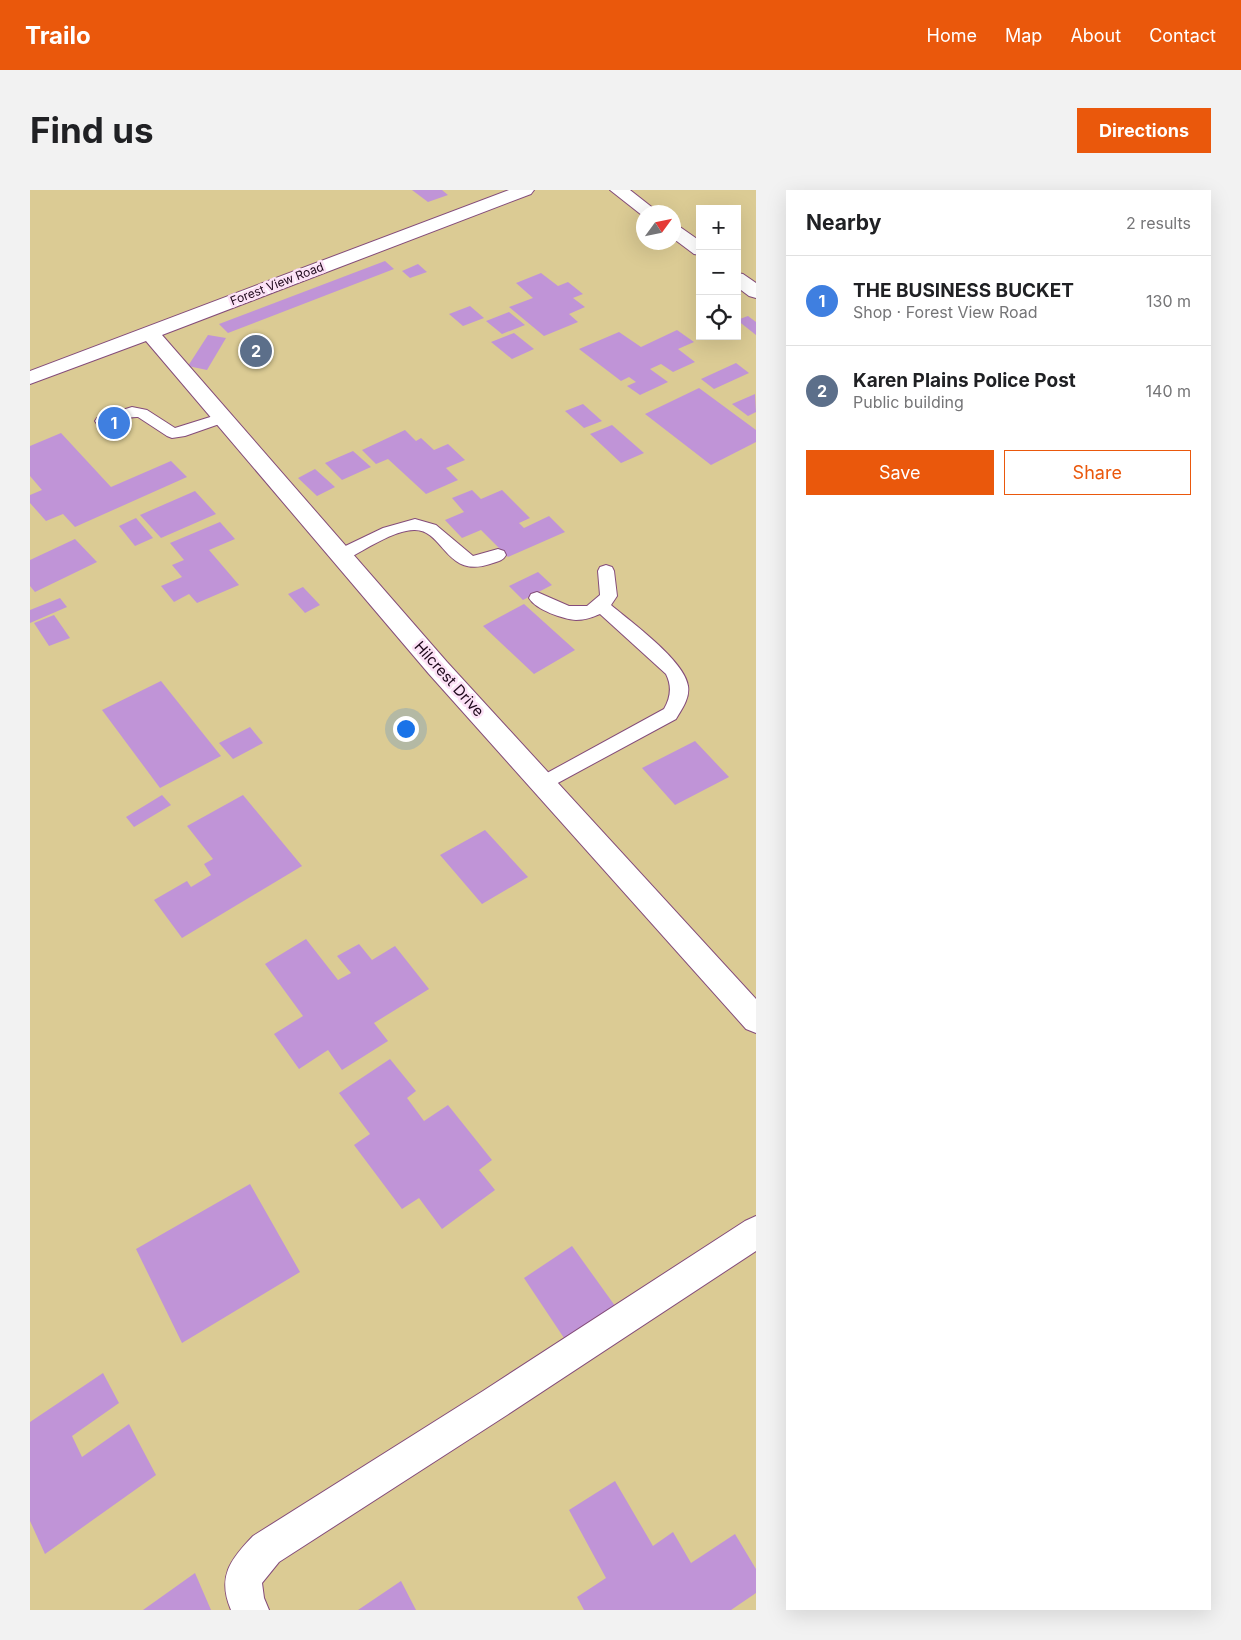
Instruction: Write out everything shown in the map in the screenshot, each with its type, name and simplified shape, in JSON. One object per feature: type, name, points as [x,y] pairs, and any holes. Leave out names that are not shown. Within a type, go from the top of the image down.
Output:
[{"type":"street","name":"Forest View Road","points":[[30,378],[525,190]]},
{"type":"street","points":[[619,190],[639,205]]},
{"type":"street","points":[[681,236],[696,247]]},
{"type":"street","points":[[741,281],[756,292]]},
{"type":"street","name":"Hilcrest Drive","points":[[149,332],[438,668],[756,1020]]},
{"type":"street","points":[[250,1610],[242,1593],[246,1572],[266,1549],[495,1403],[756,1232]]},
{"type":"lane","points":[[102,421],[132,412],[142,413],[172,433],[180,433],[223,418]]},
{"type":"lane","points":[[341,555],[403,526],[416,524],[429,528],[469,561],[479,562],[498,555]]},
{"type":"lane","points":[[537,598],[575,615],[588,614],[602,606],[609,596],[606,571]]},
{"type":"lane","points":[[543,784],[670,714],[678,703],[680,681],[672,669],[602,606]]},
{"type":"shaded area","points":[[30,190],[756,190],[756,1610],[30,1610]]},
{"type":"building","points":[[412,190],[442,190],[448,195],[428,202]]},
{"type":"building","points":[[385,261],[394,269],[228,333],[219,324]]},
{"type":"building","points":[[418,264],[427,272],[410,278],[402,271]]},
{"type":"building","points":[[541,273],[558,286],[568,282],[583,294],[573,298],[585,307],[569,314],[578,322],[544,336],[509,307],[533,298],[516,283]]},
{"type":"building","points":[[470,306],[484,318],[463,326],[449,314]]},
{"type":"building","points":[[509,312],[525,325],[502,334],[486,321]]},
{"type":"building","points":[[748,316],[756,322],[756,335],[741,323],[741,319]]},
{"type":"building","points":[[677,330],[694,342],[678,349],[695,362],[673,372],[661,364],[650,369],[668,382],[640,395],[627,386],[636,382],[629,377],[621,381],[579,349],[619,332],[641,347]]},
{"type":"building","points":[[514,333],[534,349],[512,359],[491,342]]},
{"type":"building","points":[[208,335],[226,338],[207,370],[188,366]]},
{"type":"building","points":[[736,363],[749,373],[714,389],[701,379]]},
{"type":"building","points":[[699,388],[756,430],[756,442],[711,465],[645,414]]},
{"type":"building","points":[[755,394],[756,412],[748,416],[732,404]]},
{"type":"building","points":[[583,404],[602,421],[584,428],[565,411]]},
{"type":"building","points":[[612,425],[644,453],[621,463],[590,434]]},
{"type":"building","points":[[405,430],[416,441],[421,438],[434,450],[448,444],[465,460],[446,468],[458,480],[426,494],[388,459],[376,464],[362,450]]},
{"type":"building","points":[[61,433],[111,487],[171,461],[187,477],[75,527],[63,514],[46,521],[30,503],[30,495],[42,490],[30,476],[30,446]]},
{"type":"building","points":[[353,451],[371,467],[342,480],[325,463]]},
{"type":"building","points":[[315,469],[335,487],[317,496],[298,478]]},
{"type":"building","points":[[472,490],[481,499],[502,490],[530,518],[519,523],[524,528],[549,516],[565,532],[508,557],[481,530],[462,538],[445,520],[464,512],[452,498]]},
{"type":"building","points":[[195,491],[216,514],[161,538],[140,515]]},
{"type":"building","points":[[136,518],[153,538],[135,546],[119,526]]},
{"type":"building","points":[[220,522],[235,539],[209,550],[239,585],[197,603],[189,594],[174,602],[161,586],[182,577],[172,565],[184,560],[170,543]]},
{"type":"building","points":[[75,539],[97,562],[35,592],[30,586],[30,560]]},
{"type":"building","points":[[538,572],[552,585],[523,600],[509,586]]},
{"type":"building","points":[[303,587],[320,605],[305,613],[288,594]]},
{"type":"building","points":[[60,598],[67,607],[30,623],[30,610]]},
{"type":"building","points":[[524,604],[575,650],[534,674],[483,626]]},
{"type":"building","points":[[54,615],[70,638],[49,646],[34,623]]},
{"type":"building","points":[[161,681],[221,756],[160,788],[102,710]]},
{"type":"building","points":[[250,727],[263,743],[233,759],[219,743]]},
{"type":"building","points":[[695,741],[729,777],[675,805],[642,768]]},
{"type":"building","points":[[162,795],[171,805],[134,827],[126,817]]},
{"type":"building","points":[[243,795],[302,866],[182,938],[154,900],[187,881],[191,887],[211,875],[204,864],[213,859],[187,826]]},
{"type":"building","points":[[485,830],[528,877],[482,904],[440,855]]},
{"type":"building","points":[[306,939],[338,980],[351,973],[337,956],[359,944],[372,960],[395,946],[429,989],[374,1023],[388,1041],[342,1070],[328,1050],[299,1069],[274,1034],[303,1016],[265,964]]},
{"type":"building","points":[[390,1059],[416,1091],[407,1098],[424,1121],[448,1105],[492,1160],[479,1170],[495,1190],[442,1229],[419,1198],[402,1209],[354,1145],[370,1134],[339,1093]]},
{"type":"building","points":[[250,1184],[300,1272],[182,1343],[136,1249]]},
{"type":"building","points":[[572,1246],[618,1310],[568,1344],[524,1278]]},
{"type":"building","points":[[103,1373],[119,1403],[72,1436],[82,1457],[129,1424],[156,1475],[45,1554],[30,1521],[30,1422]]},
{"type":"building","points":[[615,1481],[653,1546],[673,1532],[691,1563],[735,1534],[756,1569],[756,1593],[731,1610],[584,1610],[577,1597],[606,1578],[569,1510]]},
{"type":"building","points":[[195,1573],[211,1610],[143,1610]]},
{"type":"building","points":[[401,1581],[416,1610],[358,1610]]},
{"type":"place","name":"Karen Plains Police Post","points":[[256,351]]},
{"type":"place","name":"THE BUSINESS BUCKET","points":[[114,423]]}]
